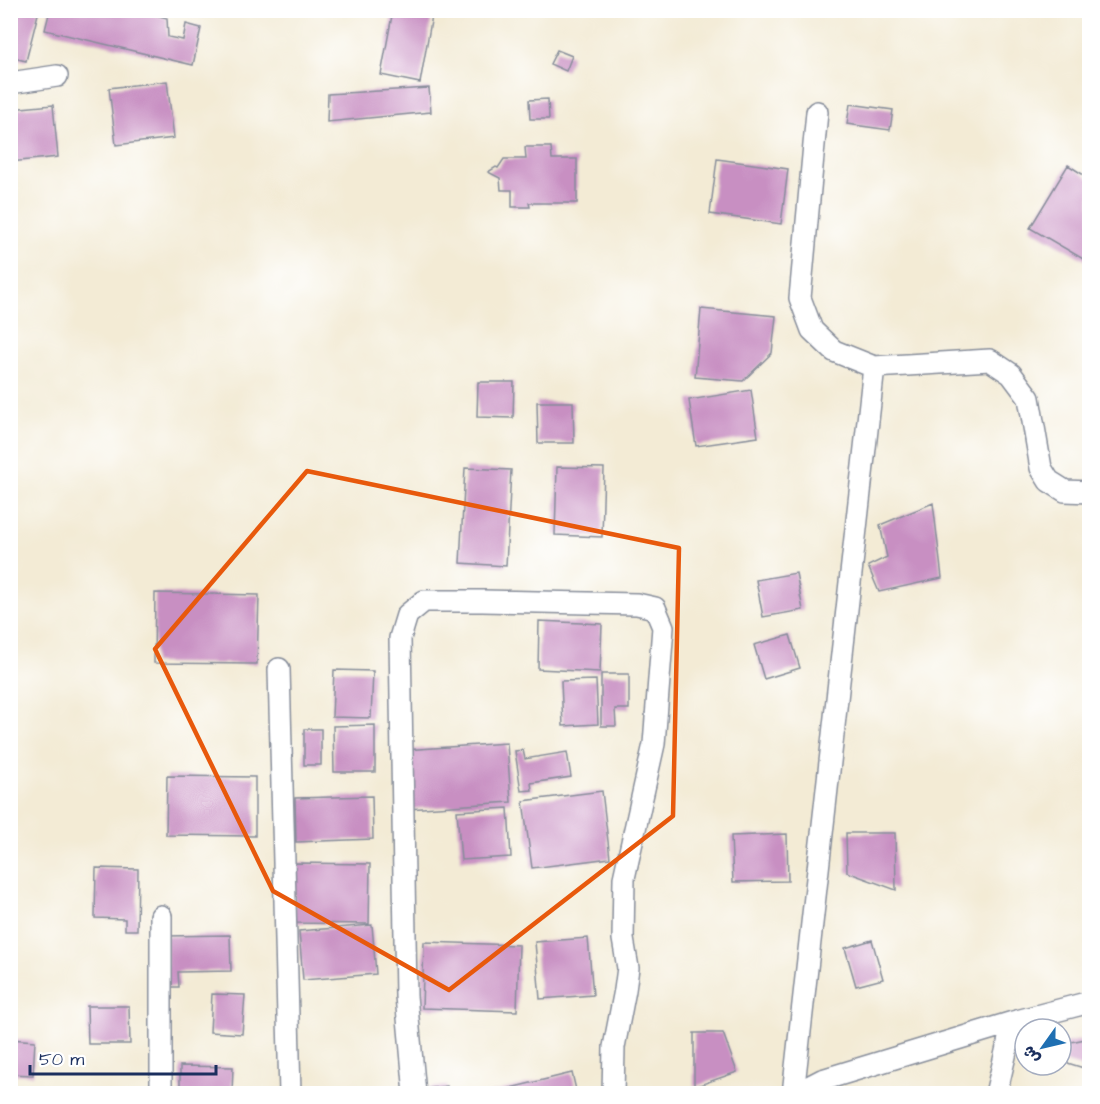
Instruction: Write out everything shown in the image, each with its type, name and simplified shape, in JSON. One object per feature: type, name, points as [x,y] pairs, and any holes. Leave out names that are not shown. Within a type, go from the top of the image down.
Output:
[{"type":"street","points":[[10,83],[57,76]]},
{"type":"street","points":[[817,112],[800,298],[812,330],[834,351],[874,368],[990,360],[1011,374],[1029,398],[1041,468],[1048,481],[1065,491],[1089,492]]},
{"type":"street","points":[[794,1094],[874,368]]},
{"type":"street","points":[[415,1094],[406,996],[400,638],[406,615],[424,602],[470,601],[637,604],[655,608],[663,627],[654,744],[624,878],[623,939],[628,968],[626,990],[614,1047],[613,1094]]},
{"type":"street","points":[[279,669],[290,1094]]},
{"type":"street","points":[[161,916],[161,1094]]},
{"type":"street","points":[[1032,1017],[1089,1002]]},
{"type":"street","points":[[794,1094],[822,1080],[1013,1022]]},
{"type":"street","points":[[996,1094],[1013,1022]]},
{"type":"highlighted area","points":[[307,471],[679,548],[673,816],[449,990],[273,891],[155,649]]},
{"type":"building","points":[[10,10],[39,10],[26,61],[10,57]]},
{"type":"building","points":[[50,10],[148,10],[148,13],[167,18],[168,37],[183,40],[186,24],[201,28],[193,65],[45,30]]},
{"type":"building","points":[[393,10],[433,10],[420,83],[381,75]]},
{"type":"building","points":[[557,50],[572,56],[566,71],[550,64]]},
{"type":"building","points":[[167,81],[174,138],[116,145],[109,88]]},
{"type":"building","points":[[429,88],[431,112],[327,122],[328,94]]},
{"type":"building","points":[[548,99],[549,119],[530,119],[529,100]]},
{"type":"building","points":[[850,104],[893,110],[890,130],[847,124]]},
{"type":"building","points":[[53,105],[58,157],[10,162],[10,109]]},
{"type":"building","points":[[525,147],[551,147],[552,159],[577,159],[577,203],[529,203],[530,207],[512,207],[512,190],[501,190],[500,178],[488,172],[498,168],[504,159],[526,159]]},
{"type":"building","points":[[717,159],[788,169],[781,224],[710,214]]},
{"type":"building","points":[[1068,165],[1090,179],[1090,263],[1030,228]]},
{"type":"building","points":[[701,309],[776,316],[772,353],[743,381],[695,377]]},
{"type":"building","points":[[478,382],[514,382],[513,418],[477,417]]},
{"type":"building","points":[[751,390],[758,437],[696,446],[689,400]]},
{"type":"building","points":[[537,402],[573,402],[574,443],[538,443]]},
{"type":"building","points":[[557,467],[604,468],[602,537],[555,535]]},
{"type":"building","points":[[465,468],[511,470],[506,566],[460,563]]},
{"type":"building","points":[[933,503],[942,578],[879,592],[868,566],[887,557],[880,525]]},
{"type":"building","points":[[796,573],[803,610],[763,617],[756,580]]},
{"type":"building","points":[[155,593],[259,595],[257,664],[154,663]]},
{"type":"building","points":[[539,621],[602,624],[600,672],[538,669]]},
{"type":"building","points":[[790,635],[800,668],[764,679],[754,645]]},
{"type":"building","points":[[334,670],[373,671],[371,718],[332,717]]},
{"type":"building","points":[[601,674],[629,674],[629,709],[615,709],[616,726],[601,726]]},
{"type":"building","points":[[596,680],[598,724],[563,726],[561,681]]},
{"type":"building","points":[[375,725],[375,772],[334,772],[333,726]]},
{"type":"building","points":[[304,729],[321,729],[321,765],[304,765]]},
{"type":"building","points":[[507,743],[511,802],[408,809],[404,750]]},
{"type":"building","points":[[523,750],[525,759],[567,752],[571,777],[531,783],[532,790],[521,791],[515,751]]},
{"type":"building","points":[[167,776],[255,777],[255,836],[166,835]]},
{"type":"building","points":[[602,791],[610,858],[532,868],[523,801]]},
{"type":"building","points":[[372,796],[373,839],[296,842],[295,798]]},
{"type":"building","points":[[508,808],[511,857],[461,860],[457,811]]},
{"type":"building","points":[[846,833],[895,833],[896,890],[847,872]]},
{"type":"building","points":[[787,834],[788,881],[733,882],[731,836]]},
{"type":"building","points":[[294,863],[370,864],[369,924],[294,923]]},
{"type":"building","points":[[96,868],[138,869],[137,930],[125,930],[125,919],[95,918]]},
{"type":"building","points":[[372,925],[376,974],[303,980],[299,931]]},
{"type":"building","points":[[230,935],[231,971],[178,972],[179,987],[167,987],[166,936]]},
{"type":"building","points":[[588,938],[593,995],[540,999],[535,942]]},
{"type":"building","points":[[872,940],[883,979],[856,986],[845,948]]},
{"type":"building","points":[[424,942],[519,945],[517,1011],[422,1008]]},
{"type":"building","points":[[212,994],[245,995],[242,1034],[210,1032]]},
{"type":"building","points":[[87,1006],[129,1006],[130,1044],[88,1044]]},
{"type":"building","points":[[694,1033],[723,1033],[737,1072],[694,1087]]},
{"type":"building","points":[[1090,1038],[1090,1070],[1073,1065],[1073,1042]]},
{"type":"building","points":[[10,1039],[35,1041],[33,1075],[10,1074]]},
{"type":"building","points":[[180,1066],[233,1067],[232,1094],[180,1094]]},
{"type":"building","points":[[572,1073],[577,1094],[490,1094],[490,1093]]},
{"type":"building","points":[[447,1086],[448,1094],[426,1094],[426,1089]]},
{"type":"building","points":[[81,1091],[82,1094],[60,1094],[60,1092]]}]
